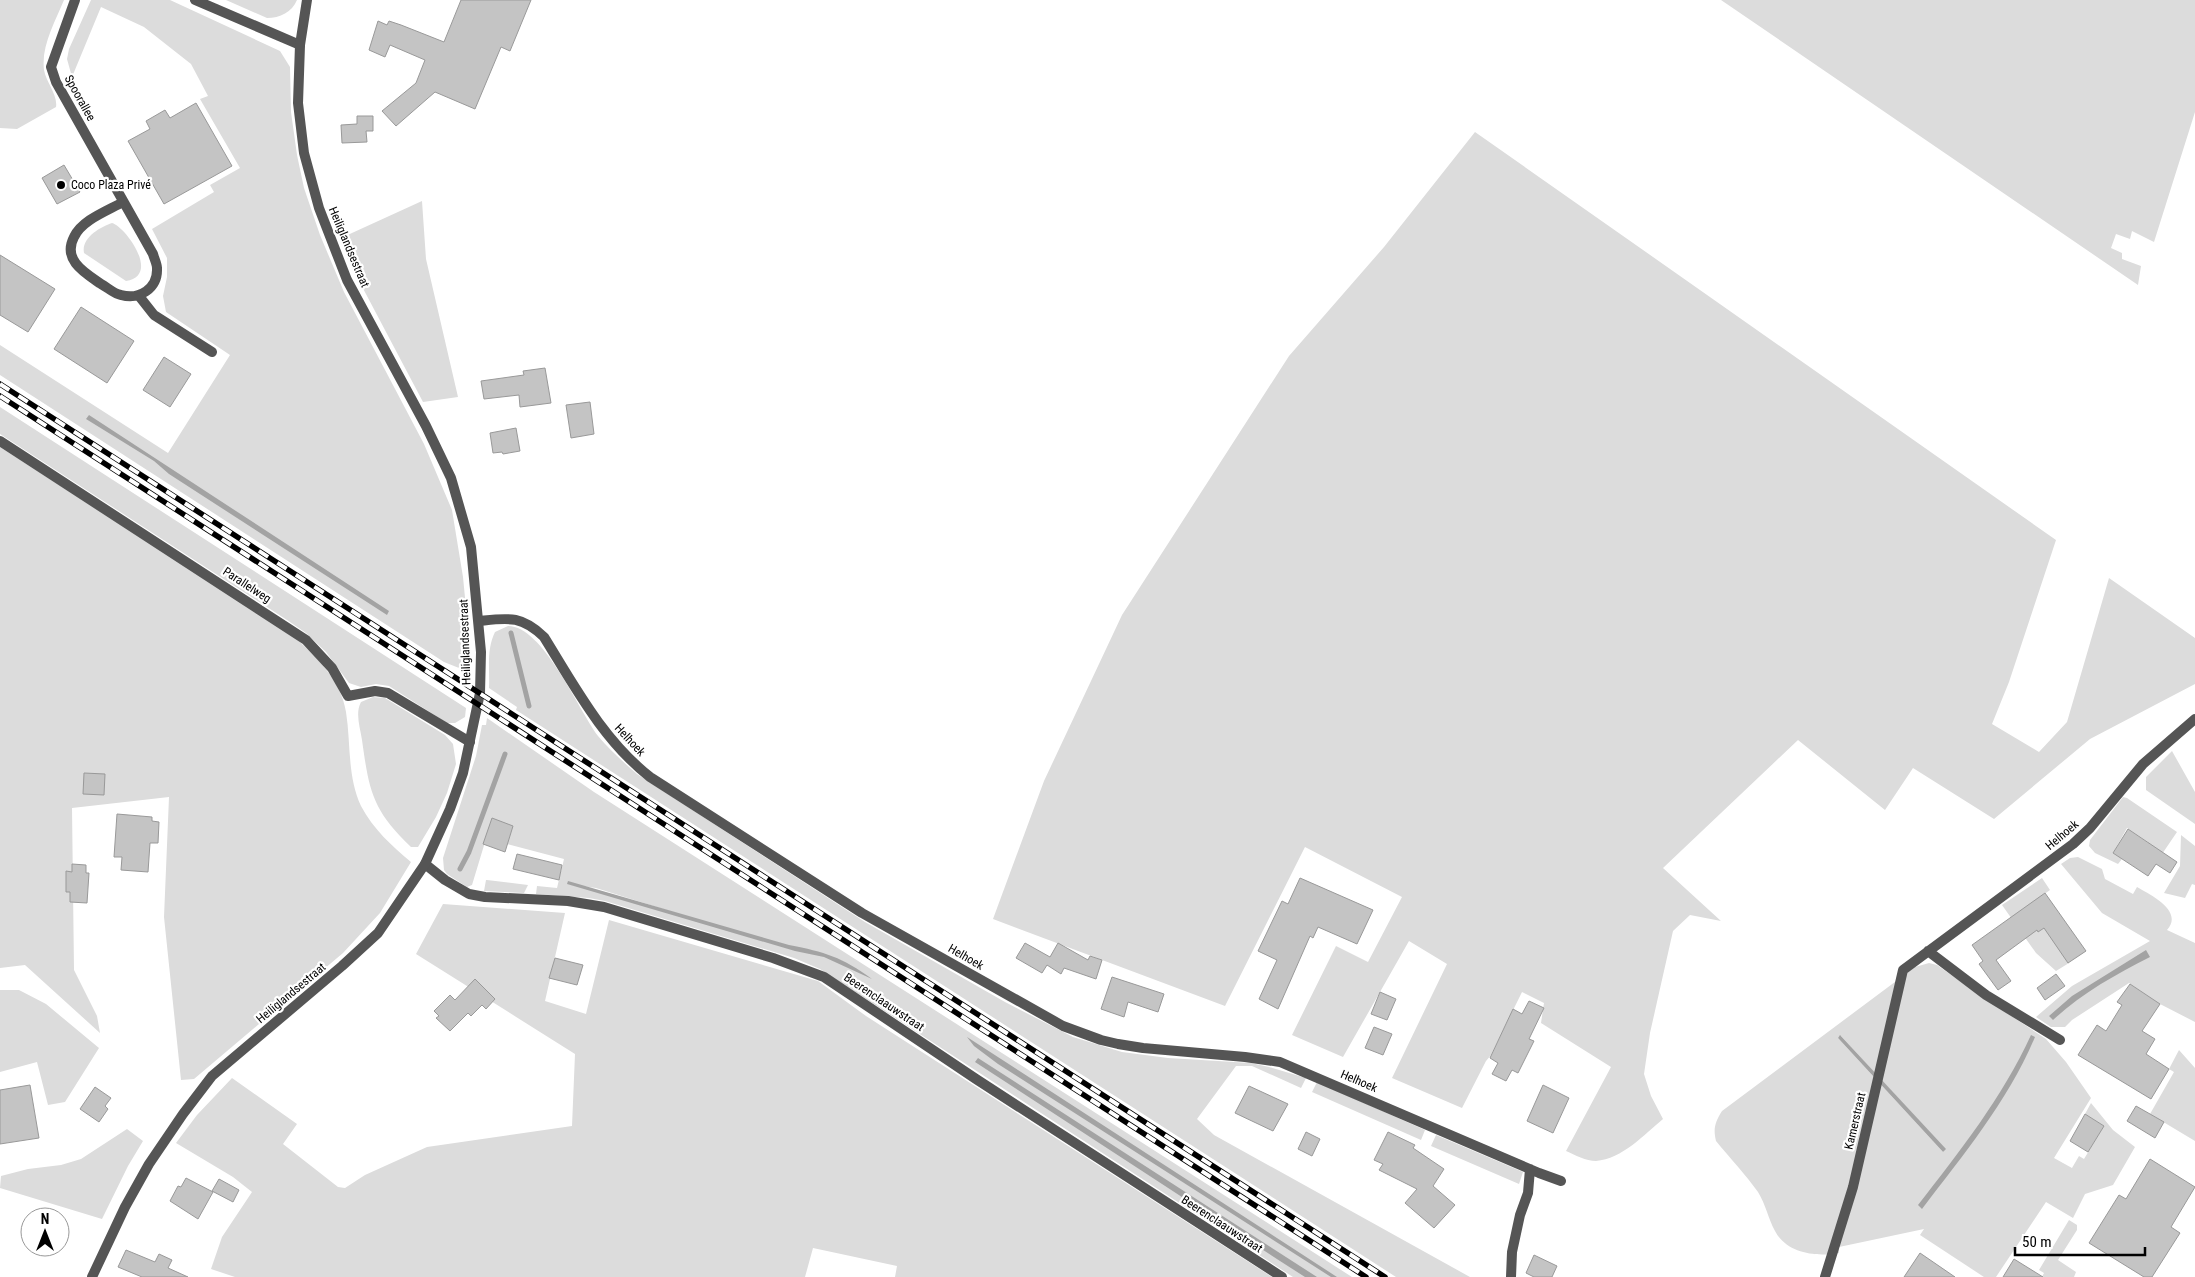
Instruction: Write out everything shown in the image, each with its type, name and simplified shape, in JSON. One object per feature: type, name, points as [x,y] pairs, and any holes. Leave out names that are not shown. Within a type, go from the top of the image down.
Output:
[{"type":"street","name":"Spoorallee","points":[[75,0],[51,67],[56,82],[153,254],[157,268],[153,286],[139,296]]},
{"type":"street","points":[[195,0],[300,44]]},
{"type":"street","name":"Heiliglandsestraat","points":[[92,1277],[125,1207],[149,1164],[212,1076],[342,966],[378,933],[425,864],[450,809],[463,773],[480,693],[481,652],[471,547],[451,478],[426,426],[347,280],[319,208],[304,152],[298,103],[300,44],[303,13],[307,0]]},
{"type":"street","points":[[123,202],[83,225],[73,237],[70,252],[78,268],[120,295],[139,296],[154,315],[212,352]]},
{"type":"street","name":"Parallelweg","points":[[0,441],[306,640],[332,668],[348,696],[375,690],[388,692],[470,742]]},
{"type":"street","name":"Helhoek","points":[[479,621],[513,618],[534,628],[544,637],[605,732],[636,766],[650,776],[862,913],[1063,1026],[1101,1040],[1126,1046],[1245,1056],[1280,1062],[1561,1181]]},
{"type":"street","name":"Helhoek","points":[[1903,970],[2073,844],[2090,828],[2143,764],[2195,719]]},
{"type":"street","name":"Beerenclaauwstraat","points":[[425,864],[445,880],[469,894],[568,901],[604,907],[773,958],[824,977],[976,1079],[1282,1277]]},
{"type":"street","points":[[1928,951],[1986,995],[2060,1040]]},
{"type":"street","name":"Kamerstraat","points":[[1825,1277],[1853,1187],[1903,970]]},
{"type":"street","points":[[1511,1277],[1512,1252],[1520,1215],[1528,1193],[1530,1169]]},
{"type":"shaded area","points":[[0,0],[64,0],[49,34],[44,61],[45,75],[55,98],[56,107],[17,129],[0,128]]},
{"type":"shaded area","points":[[91,0],[170,0],[280,51],[290,67],[291,112],[297,155],[304,188],[320,235],[344,292],[424,444],[452,510],[463,577],[472,670],[469,672],[444,662],[0,375],[0,345],[168,453],[230,355],[166,312],[163,296],[167,277],[167,258],[152,229],[214,192],[210,185],[240,168],[200,99],[208,96],[191,64],[144,27],[101,7],[72,77],[67,59],[69,49]]},
{"type":"shaded area","points":[[226,0],[297,0],[285,14],[267,18]]},
{"type":"shaded area","points":[[1721,0],[2195,0],[2195,112],[2154,242],[2132,231],[2130,239],[2116,234],[2111,248],[2122,253],[2122,259],[2141,266],[2138,285]]},
{"type":"shaded area","points":[[1475,132],[2056,540],[2009,682],[1992,724],[2039,752],[2067,722],[2109,578],[2195,638],[2195,684],[2090,739],[1994,819],[1913,768],[1885,810],[1798,740],[1663,868],[1721,921],[1690,915],[1673,931],[1650,1033],[1644,1074],[1651,1096],[1663,1119],[1624,1151],[1615,1156],[1596,1161],[1584,1159],[1566,1151],[1611,1067],[1541,1023],[1544,1003],[1522,992],[1462,1108],[1392,1078],[1447,964],[1409,941],[1343,1057],[1292,1035],[1336,946],[1368,962],[1402,897],[1305,847],[1225,1006],[993,919],[1044,781],[1122,615],[1289,356],[1384,247]]},
{"type":"shaded area","points":[[422,201],[426,259],[458,397],[423,402],[348,260],[341,238]]},
{"type":"shaded area","points":[[112,223],[118,226],[132,242],[141,262],[141,270],[136,277],[126,281],[84,253],[85,243],[88,238],[97,230]]},
{"type":"shaded area","points":[[0,407],[466,708],[465,717],[455,723],[447,723],[389,686],[376,684],[361,687],[349,683],[326,652],[306,633],[0,434]]},
{"type":"shaded area","points":[[89,415],[389,611],[387,615],[169,474],[154,461],[86,419]]},
{"type":"shaded area","points":[[0,447],[293,636],[319,660],[339,689],[343,700],[348,724],[353,783],[361,806],[377,830],[411,862],[380,913],[343,953],[194,1079],[181,1080],[164,917],[169,797],[72,808],[74,970],[97,1016],[100,1033],[25,965],[0,968]]},
{"type":"shaded area","points":[[508,626],[521,630],[534,639],[559,671],[598,736],[637,774],[865,922],[1005,1002],[1073,1037],[1122,1052],[1168,1058],[1251,1063],[1306,1078],[1301,1088],[1252,1066],[1236,1066],[1197,1119],[1214,1135],[1470,1277],[1396,1277],[516,710],[517,707],[489,688],[489,653],[492,639],[495,632]]},
{"type":"shaded area","points":[[373,697],[385,698],[445,735],[453,744],[456,764],[447,793],[436,817],[418,847],[411,847],[388,822],[374,798],[370,786],[358,715],[361,702]]},
{"type":"shaded area","points":[[487,718],[594,792],[1352,1277],[1293,1277],[820,969],[794,958],[605,901],[536,894],[537,886],[557,888],[564,859],[507,844],[513,826],[492,819],[472,885],[467,887],[447,874],[444,870],[443,858],[476,756],[482,725],[486,725]],"holes":[[[568,884],[596,888],[794,950]]]},
{"type":"shaded area","points":[[2172,751],[2195,792],[2195,824],[2146,790],[2146,777]]},
{"type":"shaded area","points":[[2123,797],[2177,832],[2160,857],[2143,849],[2148,842],[2127,828],[2113,853],[2122,859],[2118,864],[2095,853],[2089,846],[2090,840]]},
{"type":"shaded area","points":[[2181,835],[2195,846],[2195,885],[2192,884],[2185,898],[2164,893],[2180,866]]},
{"type":"shaded area","points":[[2078,857],[2102,869],[2105,879],[2133,894],[2137,887],[2164,904],[2171,916],[2171,923],[2167,930],[2195,943],[2195,1022],[2160,1004],[2129,983],[2072,1020],[2065,1027],[2051,1027],[2036,1017],[2072,986],[2150,941],[2102,913],[2061,864],[2070,858]]},
{"type":"shaded area","points":[[2042,878],[2050,890],[2022,910],[2038,932],[2045,927],[2069,963],[2056,971],[2036,953],[2002,905]]},
{"type":"shaded area","points":[[486,880],[528,885],[524,893],[484,891]]},
{"type":"shaded area","points":[[568,881],[833,956],[872,979],[824,957],[795,951],[567,884]]},
{"type":"shaded area","points":[[443,904],[565,913],[545,1001],[586,1014],[609,920],[818,981],[866,1016],[1272,1277],[895,1277],[897,1266],[813,1248],[805,1277],[235,1277],[211,1269],[222,1237],[252,1192],[233,1177],[176,1143],[197,1115],[232,1078],[297,1124],[283,1144],[338,1187],[345,1188],[365,1175],[427,1147],[572,1126],[575,1054],[416,954]]},
{"type":"shaded area","points":[[2146,950],[2150,957],[2099,985],[2075,1001],[2053,1020],[2049,1016],[2072,996]]},
{"type":"shaded area","points":[[1929,963],[1937,965],[2046,1039],[2066,1062],[2091,1098],[2054,1158],[2072,1168],[2079,1156],[2084,1159],[2104,1126],[2085,1114],[2091,1103],[2113,1130],[2135,1147],[2113,1185],[2085,1194],[2073,1218],[2046,1202],[1996,1277],[1984,1277],[1920,1235],[1924,1229],[1839,1247],[1839,1253],[1812,1254],[1794,1249],[1780,1239],[1758,1192],[1716,1141],[1715,1126],[1722,1111],[1915,967]],"holes":[[[1841,1036],[1945,1149],[1943,1152],[1838,1038]]]},
{"type":"shaded area","points":[[0,990],[19,990],[46,1004],[99,1048],[65,1102],[48,1105],[37,1062],[0,1072]]},
{"type":"shaded area","points":[[1840,1035],[1946,1149],[1943,1152],[1838,1038]]},
{"type":"shaded area","points":[[2031,1035],[2035,1037],[2012,1083],[1969,1147],[1922,1209],[1918,1205],[1965,1144],[1994,1102]]},
{"type":"shaded area","points":[[967,1037],[1337,1277],[1331,1277],[998,1064],[974,1046]]},
{"type":"shaded area","points":[[2179,1050],[2195,1068],[2195,1141],[2150,1114],[2174,1072],[2169,1069]]},
{"type":"shaded area","points":[[978,1058],[1317,1277],[1305,1277],[1280,1261],[975,1062]]},
{"type":"shaded area","points":[[1317,1082],[1425,1130],[1421,1140],[1312,1092]]},
{"type":"shaded area","points":[[127,1129],[143,1141],[128,1166],[102,1219],[70,1209],[70,1207],[63,1207],[0,1188],[1,1176],[28,1169],[61,1165],[81,1159]]},
{"type":"shaded area","points":[[1436,1135],[1523,1172],[1519,1184],[1431,1146]]},
{"type":"shaded area","points":[[2069,1220],[2077,1225],[2077,1230],[2058,1260],[2076,1272],[2074,1277],[2042,1277],[2044,1273],[2039,1270]]},
{"type":"building","points":[[461,0],[531,0],[510,51],[501,47],[475,109],[435,92],[396,126],[382,111],[416,83],[425,60],[390,45],[385,57],[369,50],[378,21],[387,25],[389,21],[444,42]]},
{"type":"building","points":[[196,103],[232,166],[164,204],[128,141],[150,129],[146,121],[165,110],[170,118]]},
{"type":"building","points":[[357,116],[373,116],[373,131],[366,131],[367,142],[342,143],[341,125],[357,124]]},
{"type":"building","name":"Coco Plaza Privé","points":[[64,165],[80,192],[57,204],[42,178]]},
{"type":"building","points":[[0,255],[55,289],[28,332],[0,315]]},
{"type":"building","points":[[81,307],[134,341],[107,383],[54,349]]},
{"type":"building","points":[[164,357],[191,374],[170,407],[143,390]]},
{"type":"building","points":[[545,368],[551,403],[520,407],[519,395],[484,399],[481,381],[524,375],[523,371]]},
{"type":"building","points":[[590,402],[594,434],[571,438],[566,405]]},
{"type":"building","points":[[516,428],[520,451],[503,454],[502,452],[493,453],[490,433]]},
{"type":"building","points":[[84,773],[105,774],[104,795],[83,794]]},
{"type":"building","points":[[117,814],[152,817],[152,821],[159,822],[158,843],[150,843],[148,872],[121,870],[122,857],[114,857]]},
{"type":"building","points":[[492,818],[513,826],[505,852],[483,844]]},
{"type":"building","points":[[2128,829],[2177,862],[2170,873],[2156,864],[2148,876],[2113,853]]},
{"type":"building","points":[[517,854],[562,865],[559,880],[513,869]]},
{"type":"building","points":[[72,864],[86,865],[86,873],[89,873],[87,903],[70,902],[70,892],[66,892],[66,871],[72,872]]},
{"type":"building","points":[[1300,878],[1373,910],[1357,944],[1318,927],[1313,938],[1310,936],[1278,1009],[1259,999],[1277,960],[1258,951],[1282,901],[1288,904]]},
{"type":"building","points":[[2045,893],[2086,951],[2068,963],[2044,928],[2038,932],[2037,930],[1996,960],[2011,981],[1998,990],[1979,964],[1983,961],[1972,945]]},
{"type":"building","points":[[1025,943],[1050,957],[1058,943],[1088,960],[1090,956],[1102,960],[1096,979],[1064,968],[1061,974],[1047,965],[1042,973],[1016,958]]},
{"type":"building","points":[[555,958],[583,965],[577,985],[549,978]]},
{"type":"building","points":[[2056,974],[2065,986],[2045,1000],[2037,988]]},
{"type":"building","points":[[1112,977],[1164,994],[1158,1012],[1128,1002],[1124,1017],[1101,1009]]},
{"type":"building","points":[[475,979],[495,999],[486,1009],[482,1005],[471,1016],[468,1013],[450,1031],[436,1018],[439,1016],[434,1011],[450,995],[455,1000]]},
{"type":"building","points":[[2130,984],[2160,1004],[2142,1031],[2155,1039],[2146,1054],[2169,1069],[2151,1099],[2078,1055],[2097,1025],[2106,1031],[2122,1005],[2117,1002]]},
{"type":"building","points":[[1380,992],[1396,999],[1387,1020],[1371,1014]]},
{"type":"building","points":[[1529,1001],[1544,1008],[1529,1039],[1534,1041],[1518,1073],[1512,1070],[1506,1081],[1492,1074],[1498,1063],[1490,1058],[1513,1009],[1522,1014]]},
{"type":"building","points":[[1374,1027],[1392,1034],[1383,1055],[1365,1048]]},
{"type":"building","points":[[30,1085],[39,1138],[0,1144],[0,1090]]},
{"type":"building","points":[[1543,1085],[1569,1098],[1553,1133],[1527,1121]]},
{"type":"building","points":[[1249,1086],[1288,1104],[1273,1131],[1235,1113]]},
{"type":"building","points":[[95,1087],[111,1098],[105,1106],[108,1109],[99,1122],[80,1109]]},
{"type":"building","points":[[2136,1106],[2164,1122],[2155,1138],[2127,1121]]},
{"type":"building","points":[[2085,1114],[2104,1126],[2088,1152],[2070,1141]]},
{"type":"building","points":[[1306,1132],[1320,1139],[1312,1156],[1298,1149]]},
{"type":"building","points":[[1388,1132],[1415,1145],[1413,1148],[1444,1169],[1433,1186],[1455,1205],[1434,1228],[1405,1203],[1417,1189],[1379,1170],[1383,1164],[1374,1160]]},
{"type":"building","points":[[2150,1159],[2195,1187],[2171,1227],[2180,1233],[2152,1277],[2144,1277],[2089,1243],[2119,1195],[2126,1199]]},
{"type":"building","points":[[186,1178],[213,1192],[198,1219],[170,1201],[178,1186],[181,1187]]},
{"type":"building","points":[[219,1179],[239,1190],[233,1202],[212,1191]]},
{"type":"building","points":[[126,1250],[155,1262],[159,1254],[172,1260],[168,1268],[188,1277],[142,1277],[118,1267]]},
{"type":"building","points":[[1920,1253],[1955,1277],[1904,1277]]},
{"type":"building","points":[[1534,1255],[1557,1266],[1552,1277],[1534,1277],[1526,1273]]},
{"type":"building","points":[[2014,1259],[2043,1277],[2003,1277]]},
{"type":"waterway","points":[[511,633],[529,706]]},
{"type":"waterway","points":[[460,869],[469,852],[505,754]]},
{"type":"railway","points":[[0,384],[1385,1277]]},
{"type":"railway","points":[[0,396],[1366,1277]]},
{"type":"place","name":"Coco Plaza Privé","points":[[61,185]]}]
